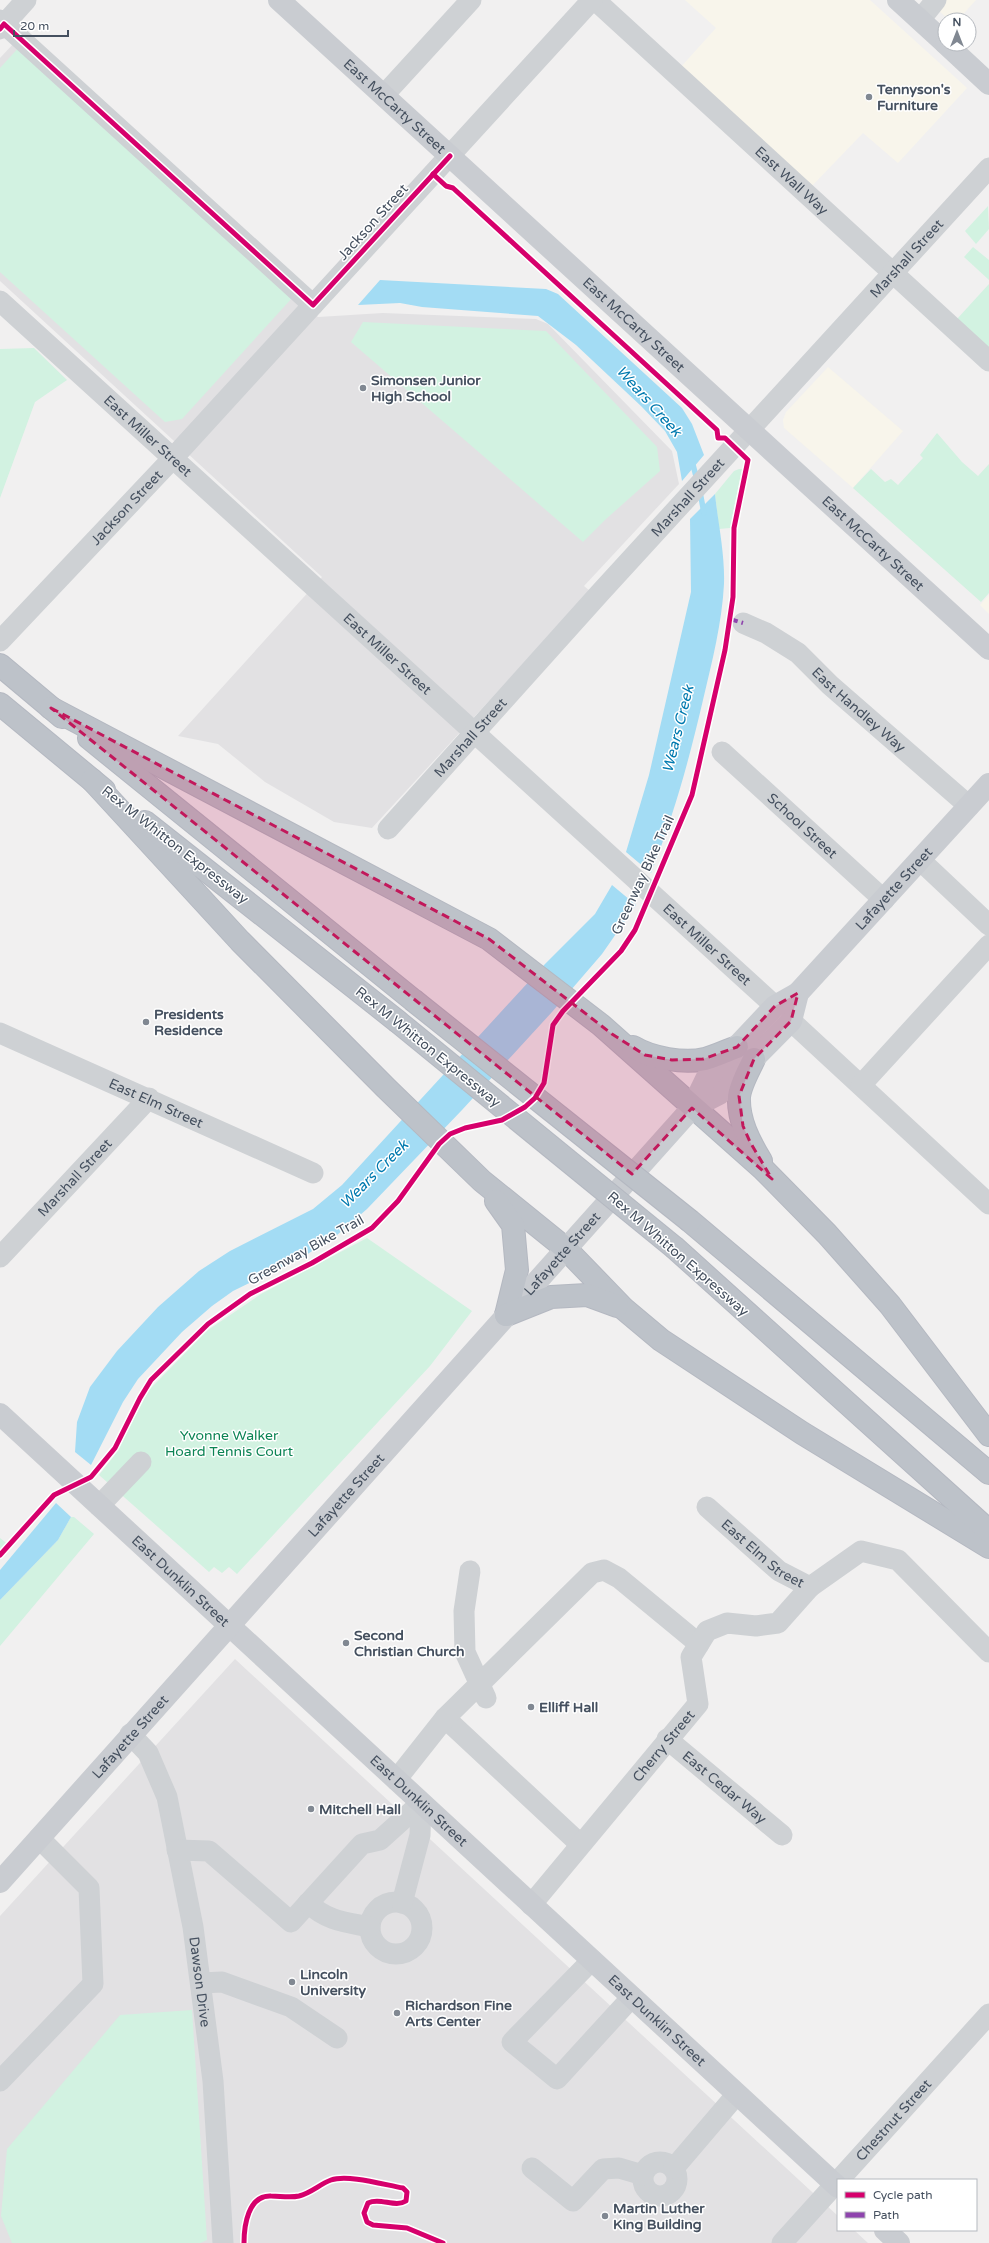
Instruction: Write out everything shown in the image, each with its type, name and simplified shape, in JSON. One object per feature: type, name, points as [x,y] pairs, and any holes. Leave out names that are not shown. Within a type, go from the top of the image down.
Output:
[{"type":"highway","name":"Rex M Whitton Expressway","points":[[0,665],[51,708],[413,1000],[690,1221],[989,1473]]},
{"type":"highway","name":"Rex M Whitton Expressway","points":[[0,704],[92,780],[397,1021],[675,1248],[989,1531]]},
{"type":"highway","points":[[51,708],[488,939],[606,1030],[772,1179],[827,1234],[890,1306],[989,1436]]},
{"type":"highway","points":[[92,780],[240,941],[386,1088],[482,1180],[565,1248],[624,1309],[661,1340],[802,1433],[989,1547]]},
{"type":"highway","points":[[606,1030],[645,1055],[672,1060],[703,1059],[745,1053],[739,1096],[744,1126],[750,1142],[772,1179]]},
{"type":"highway","points":[[482,1180],[513,1225],[517,1270],[506,1315]]},
{"type":"highway","points":[[506,1315],[551,1297],[587,1295],[624,1309]]},
{"type":"main road","name":"East McCarty Street","points":[[280,0],[989,649]]},
{"type":"main road","points":[[898,0],[937,36]]},
{"type":"main road","points":[[954,52],[989,84]]},
{"type":"main road","name":"Lafayette Street","points":[[745,1053],[776,1006],[798,993],[989,784]]},
{"type":"main road","name":"Lafayette Street","points":[[0,1882],[130,1734],[228,1625],[255,1598],[565,1248],[692,1108],[706,1079],[791,1021],[798,993]]},
{"type":"main road","name":"East Dunklin Street","points":[[0,1414],[836,2185]]},
{"type":"main road","points":[[886,2231],[899,2243]]},
{"type":"street","points":[[26,0],[1,24],[313,305]]},
{"type":"street","points":[[384,95],[471,0]]},
{"type":"street","name":"Jackson Street","points":[[5,635],[173,458],[593,0]]},
{"type":"street","name":"East Wall Way","points":[[593,0],[989,361]]},
{"type":"street","points":[[920,20],[936,0]]},
{"type":"street","name":"Marshall Street","points":[[388,829],[684,501],[989,168]]},
{"type":"street","name":"East Miller Street","points":[[0,301],[776,1006]]},
{"type":"street","name":"East Handley Way","points":[[743,623],[766,633],[798,653],[830,685],[969,806]]},
{"type":"street","name":"School Street","points":[[722,752],[884,900]]},
{"type":"street","points":[[920,860],[989,925]]},
{"type":"street","points":[[861,1085],[989,945]]},
{"type":"street","points":[[791,1021],[989,1204]]},
{"type":"street","name":"East Elm Street","points":[[2,1038],[149,1098],[313,1173]]},
{"type":"street","name":"Marshall Street","points":[[0,1257],[149,1098]]},
{"type":"street","points":[[98,1506],[141,1462]]},
{"type":"street","name":"East Elm Street","points":[[707,1507],[779,1571],[810,1587],[860,1550],[898,1560],[989,1652]]},
{"type":"street","points":[[396,1780],[445,1718],[483,1691],[592,1573],[604,1570],[619,1578],[699,1644]]},
{"type":"street","points":[[470,1571],[464,1612],[465,1652],[483,1691]]},
{"type":"street","name":"Cherry Street","points":[[531,1904],[667,1739],[698,1704],[691,1657],[707,1630],[727,1623],[756,1626],[778,1623],[810,1587]]},
{"type":"street","points":[[445,1718],[580,1844]]},
{"type":"street","name":"Dawson Drive","points":[[130,1734],[148,1753],[167,1797],[193,1928],[213,2081],[223,2243]]},
{"type":"street","name":"East Cedar Way","points":[[667,1739],[782,1835]]},
{"type":"street","points":[[177,1850],[209,1851],[291,1922],[362,1844],[380,1840],[421,1803]]},
{"type":"street","points":[[402,1903],[420,1835],[421,1803]]},
{"type":"street","points":[[0,2080],[93,1984],[89,1888],[39,1838]]},
{"type":"street","points":[[393,1902],[402,1903],[416,1911],[422,1925],[420,1940],[408,1951],[400,1954],[382,1950],[376,1944],[370,1927],[372,1918],[384,1905],[393,1902]]},
{"type":"street","points":[[308,1903],[320,1914],[345,1922],[370,1927]]},
{"type":"street","points":[[592,1960],[512,2042],[556,2079],[632,1997]]},
{"type":"street","points":[[201,1983],[222,1982],[291,2008],[337,2038]]},
{"type":"street","name":"Chestnut Street","points":[[841,2179],[989,2014]]},
{"type":"street","points":[[674,2168],[737,2094]]},
{"type":"street","points":[[654,2162],[665,2162],[674,2168],[677,2173],[677,2184],[671,2193],[665,2196],[659,2196],[648,2192],[645,2187],[643,2175],[649,2165],[654,2162]]},
{"type":"street","points":[[532,2168],[573,2201],[603,2169],[619,2168],[643,2175]]},
{"type":"street","name":"Chestnut Street","points":[[782,2243],[836,2185]]},
{"type":"highlighted area","points":[[51,708],[489,939],[612,1034],[645,1055],[672,1060],[703,1059],[737,1047],[775,1006],[798,993],[791,1021],[754,1059],[739,1096],[743,1126],[750,1142],[772,1179],[692,1108],[632,1174]]},
{"type":"shaded area","points":[[685,0],[870,0],[967,88],[898,163],[863,133],[809,189],[679,69],[716,28]]},
{"type":"shaded area","points":[[927,0],[976,0],[965,12],[940,12]]},
{"type":"shaded area","name":"Simonsen Junior High School","points":[[15,42],[318,317],[383,313],[536,319],[548,324],[672,451],[679,484],[584,586],[590,591],[372,828],[334,822],[265,782],[218,744],[178,736],[322,577],[0,281],[0,58]]},
{"type":"shaded area","points":[[828,367],[903,431],[853,488],[784,428],[783,420],[786,412]]},
{"type":"shaded area","points":[[989,595],[989,614],[980,605]]},
{"type":"shaded area","name":"Lincoln University","points":[[235,1659],[837,2215],[837,2231],[855,2231],[868,2243],[0,2243],[0,1916]]},
{"type":"green space","points":[[21,45],[293,297],[182,419],[165,422],[0,272],[0,68]]},
{"type":"green space","points":[[988,206],[989,229],[976,244],[965,231]]},
{"type":"green space","points":[[973,247],[989,260],[989,280],[964,257]]},
{"type":"green space","points":[[989,284],[989,347],[982,355],[957,319]]},
{"type":"green space","points":[[363,322],[546,331],[657,447],[660,471],[606,519],[583,542],[351,342]]},
{"type":"green space","points":[[34,348],[67,380],[35,402],[0,498],[0,349]]},
{"type":"green space","points":[[937,433],[962,462],[978,476],[989,464],[989,593],[981,602],[853,488],[871,469],[885,482],[891,479],[898,485],[923,458],[920,455]]},
{"type":"green space","points":[[742,469],[730,528],[719,529],[715,494],[734,471]]},
{"type":"green space","name":"Yvonne Walker Hoard Tennis Court","points":[[367,1238],[472,1311],[430,1366],[237,1574],[229,1567],[222,1573],[214,1567],[209,1572],[99,1475],[114,1456],[149,1390],[208,1330],[261,1294]]},
{"type":"green space","points":[[71,1517],[74,1517],[94,1534],[0,1646],[0,1600],[58,1540]]},
{"type":"green space","points":[[0,1538],[9,1545],[0,1555]]},
{"type":"green space","points":[[192,2010],[207,2240],[200,2243],[12,2243],[1,2216],[7,2149],[120,2015]]},
{"type":"water","points":[[380,280],[546,289],[558,294],[682,408],[692,424],[704,455],[682,481],[677,452],[665,431],[641,406],[576,345],[538,316],[422,307],[400,303],[358,305]]},
{"type":"water","points":[[715,494],[724,573],[723,599],[719,628],[698,722],[686,766],[674,809],[651,873],[626,852],[649,775],[691,592],[690,519]]},
{"type":"water","points":[[612,885],[636,905],[602,954],[552,1012],[462,1110],[367,1209],[337,1235],[303,1257],[233,1291],[212,1306],[182,1332],[138,1379],[123,1402],[91,1465],[75,1452],[77,1422],[90,1387],[117,1351],[158,1307],[199,1271],[230,1251],[313,1209],[342,1185],[545,964],[595,914]]},
{"type":"water","points":[[56,1503],[71,1517],[58,1540],[0,1600],[0,1570]]},
{"type":"waterway","name":"Wears Creek","points":[[692,461],[697,480]]},
{"type":"waterway","name":"Wears Creek","points":[[700,492],[704,513]]},
{"type":"marked path","points":[[730,619],[743,623]]},
{"type":"cycle path","points":[[0,29],[4,24],[313,305],[450,156]]},
{"type":"cycle path","name":"Greenway Bike Trail","points":[[0,1555],[54,1495],[91,1477],[115,1448],[140,1398],[151,1380],[208,1324],[250,1294],[312,1263],[372,1228],[398,1201],[439,1144],[450,1134],[465,1128],[502,1120],[525,1107],[535,1098],[544,1083],[553,1025],[563,1011],[621,951],[635,930],[692,795],[725,650],[733,597],[734,528],[748,460],[725,438],[718,438],[717,430],[453,188],[446,186],[433,174]]},
{"type":"cycle path","points":[[244,2243],[246,2220],[252,2206],[257,2201],[263,2197],[271,2196],[299,2196],[338,2178],[357,2179],[403,2188],[407,2192],[406,2201],[402,2203],[377,2201],[368,2203],[364,2213],[367,2222],[373,2225],[407,2228],[443,2243]]},
{"type":"place","name":"Tennyson's Furniture","points":[[869,97]]},
{"type":"place","name":"Simonsen Junior High School","points":[[363,388]]},
{"type":"place","name":"Presidents Residence","points":[[146,1022]]},
{"type":"place","name":"Second Christian Church","points":[[346,1643]]},
{"type":"place","name":"Elliff Hall","points":[[531,1707]]},
{"type":"place","name":"Mitchell Hall","points":[[311,1809]]},
{"type":"place","name":"Lincoln University","points":[[292,1982]]},
{"type":"place","name":"Richardson Fine Arts Center","points":[[397,2013]]},
{"type":"place","name":"Martin Luther King Building","points":[[605,2216]]}]
